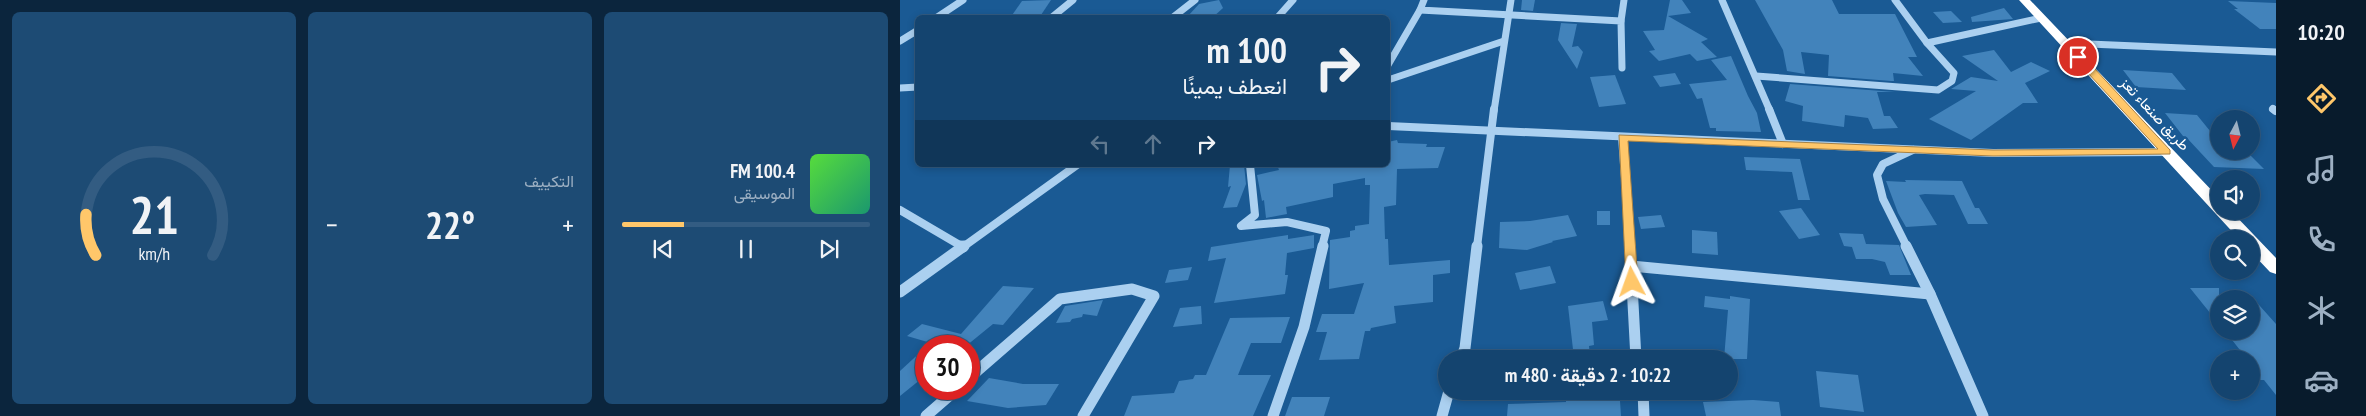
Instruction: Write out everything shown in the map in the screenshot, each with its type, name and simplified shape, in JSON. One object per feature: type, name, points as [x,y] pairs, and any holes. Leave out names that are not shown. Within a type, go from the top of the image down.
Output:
[{"type":"highway","name":"طريق صنعاء تعز","points":[[2024,0],[2210,198]]},
{"type":"highway","points":[[2230,220],[2240,230]]},
{"type":"highway","points":[[2260,251],[2276,268]]},
{"type":"street","points":[[940,15],[963,0]]},
{"type":"street","points":[[1055,15],[1073,0]]},
{"type":"street","points":[[1176,15],[1195,0]]},
{"type":"street","points":[[1280,15],[1293,0]]},
{"type":"street","points":[[1390,61],[1424,0]]},
{"type":"street","points":[[1464,350],[1491,132],[1511,0]]},
{"type":"street","points":[[1622,68],[1621,21],[1624,0]]},
{"type":"street","points":[[1722,0],[1756,76],[1783,144]]},
{"type":"street","points":[[1756,76],[1938,90],[1952,81],[1954,74],[1926,42],[1895,0]]},
{"type":"street","points":[[1420,10],[1621,21]]},
{"type":"street","points":[[1926,42],[2042,18]]},
{"type":"street","points":[[900,41],[915,32]]},
{"type":"street","points":[[1390,79],[1504,41]]},
{"type":"street","points":[[2066,43],[2276,52]]},
{"type":"street","points":[[900,88],[915,86]]},
{"type":"street","points":[[1390,126],[1993,153],[2166,152]]},
{"type":"street","points":[[1622,137],[1636,350]]},
{"type":"street","points":[[1915,150],[1884,164],[1877,175],[1883,199],[1930,294],[1983,416]]},
{"type":"street","points":[[900,292],[1074,167]]},
{"type":"street","points":[[1250,167],[1255,215],[1241,226],[1287,222],[1326,231],[1304,327],[1273,416]]},
{"type":"street","points":[[900,210],[963,246]]},
{"type":"street","points":[[1631,266],[1930,294]]},
{"type":"street","points":[[980,368],[1060,299],[1132,289],[1154,296],[1083,416]]},
{"type":"street","points":[[926,416],[944,400]]},
{"type":"street","points":[[1442,416],[1446,400]]},
{"type":"street","points":[[1643,400],[1644,416]]},
{"type":"building","points":[[1051,0],[1041,15],[1012,15],[1022,1]]},
{"type":"building","points":[[1219,0],[1223,8],[1215,15],[1189,15],[1199,4]]},
{"type":"building","points":[[1522,0],[1535,0],[1533,11],[1521,10]]},
{"type":"building","points":[[1670,0],[1682,0],[1691,13],[1668,16],[1708,39],[1701,42],[1717,57],[1697,61],[1690,54],[1659,61],[1649,51],[1655,50],[1643,31],[1664,30]]},
{"type":"building","points":[[1755,0],[1832,0],[1839,14],[1895,14],[1917,57],[1908,57],[1923,76],[1893,73],[1894,81],[1891,81],[1828,76],[1829,55],[1801,52],[1805,74],[1787,71],[1783,50]]},
{"type":"building","points":[[2228,1],[2276,3],[2276,29],[2260,29],[2234,9],[2238,9]]},
{"type":"building","points":[[2004,8],[2013,19],[1972,22],[1971,17]]},
{"type":"building","points":[[1951,11],[1962,22],[1943,23],[1933,12]]},
{"type":"building","points":[[1561,23],[1577,24],[1572,47],[1578,46],[1583,52],[1577,69],[1558,40]]},
{"type":"building","points":[[1994,50],[2011,72],[2031,62],[2050,71],[2025,83],[2038,103],[2023,103],[1971,140],[1929,119],[1976,91],[1951,89],[1971,77],[1998,81],[1962,56]]},
{"type":"building","points":[[1731,56],[1757,113],[1761,132],[1716,131],[1716,128],[1710,128],[1702,98],[1697,99],[1689,84],[1727,80],[1711,60]]},
{"type":"building","points":[[2123,70],[2172,73],[2186,90],[2136,87]]},
{"type":"building","points":[[1675,73],[1681,84],[1660,87],[1653,76]]},
{"type":"building","points":[[1615,75],[1626,104],[1599,107],[1590,77]]},
{"type":"building","points":[[1790,84],[1895,92],[1877,92],[1884,116],[1890,116],[1898,128],[1873,129],[1868,118],[1845,115],[1844,127],[1802,121],[1803,106],[1785,101]]},
{"type":"building","points":[[2165,113],[2197,115],[2210,131],[2210,160],[2255,160],[2264,169],[2214,167],[2183,136]]},
{"type":"building","points":[[1397,140],[1398,143],[1427,144],[1426,147],[1445,147],[1438,168],[1397,169],[1396,205],[1384,207],[1385,239],[1388,239],[1389,265],[1450,260],[1450,273],[1433,275],[1433,302],[1394,306],[1396,323],[1365,331],[1359,359],[1319,360],[1327,332],[1316,332],[1322,314],[1354,314],[1364,283],[1329,289],[1330,240],[1350,237],[1350,231],[1355,230],[1355,226],[1369,224],[1370,185],[1365,185],[1365,178],[1333,184],[1333,197],[1286,207],[1287,214],[1266,218],[1264,200],[1262,201],[1257,175],[1279,170],[1278,167],[1390,167],[1390,142]]},
{"type":"building","points":[[1744,157],[1800,159],[1810,200],[1798,200],[1792,172],[1746,170]]},
{"type":"building","points":[[1230,167],[1244,167],[1246,184],[1237,207],[1223,208],[1231,186],[1228,187]]},
{"type":"building","points":[[1905,180],[1962,181],[1975,208],[1979,208],[1988,224],[1968,224],[1954,195],[1925,194],[1919,195],[1937,225],[1906,227],[1898,213],[1886,181],[1906,182]]},
{"type":"building","points":[[1801,208],[1820,235],[1799,239],[1779,211]]},
{"type":"building","points":[[1597,211],[1610,211],[1610,225],[1597,225]]},
{"type":"building","points":[[1568,215],[1577,236],[1552,241],[1527,250],[1499,248],[1500,222],[1530,221]]},
{"type":"building","points":[[1661,215],[1665,227],[1641,229],[1638,217]]},
{"type":"building","points":[[1692,230],[1717,232],[1718,255],[1692,253]]},
{"type":"building","points":[[1839,233],[1863,234],[1866,244],[1899,245],[1911,275],[1890,275],[1885,262],[1872,259],[1856,259],[1852,247],[1844,246]]},
{"type":"building","points":[[1288,235],[1288,239],[1314,235],[1314,248],[1287,253],[1285,275],[1288,275],[1285,294],[1214,303],[1226,258],[1208,261],[1211,247]]},
{"type":"building","points":[[1550,266],[1556,283],[1520,290],[1515,273]]},
{"type":"building","points":[[1192,267],[1188,280],[1165,283],[1169,270]]},
{"type":"building","points":[[1003,286],[1034,288],[1003,325],[993,324],[980,335],[915,335],[915,338],[907,336],[922,324],[961,334]]},
{"type":"building","points":[[2190,288],[2219,288],[2219,290],[2210,290],[2210,313]]},
{"type":"building","points":[[1705,296],[1730,299],[1730,296],[1750,299],[1747,359],[1738,359],[1738,350],[1725,350],[1728,310],[1704,307]]},
{"type":"building","points":[[1103,300],[1097,316],[1083,314],[1082,317],[1072,319],[1070,322],[1056,323],[1065,306]]},
{"type":"building","points":[[1603,301],[1608,320],[1592,322],[1594,345],[1589,346],[1589,350],[1573,350],[1568,306]]},
{"type":"building","points":[[1201,306],[1202,324],[1173,327],[1180,308]]},
{"type":"building","points":[[2260,306],[2276,324],[2276,395],[2264,380],[2260,380],[2260,350],[2240,350],[2232,340],[2260,340]]},
{"type":"building","points":[[1290,317],[1281,343],[1251,343],[1238,375],[1271,375],[1253,416],[1124,416],[1132,396],[1174,393],[1179,381],[1193,379],[1195,375],[1206,375],[1230,318]]},
{"type":"building","points":[[915,357],[915,384],[900,396],[900,371]]},
{"type":"building","points":[[1816,371],[1858,375],[1864,412],[1820,407]]},
{"type":"building","points":[[989,378],[1023,384],[1059,384],[1046,405],[1008,408],[967,401],[980,400],[980,387]]},
{"type":"building","points":[[1292,397],[1330,397],[1324,416],[1285,416]]},
{"type":"building","points":[[1566,400],[1620,400],[1621,416],[1507,416],[1508,404],[1566,402]]},
{"type":"building","points":[[1753,400],[1779,402],[1781,416],[1706,416],[1703,402]]},
{"type":"route","points":[[1632,282],[1622,137],[1993,153],[2166,152],[2078,57]]}]
